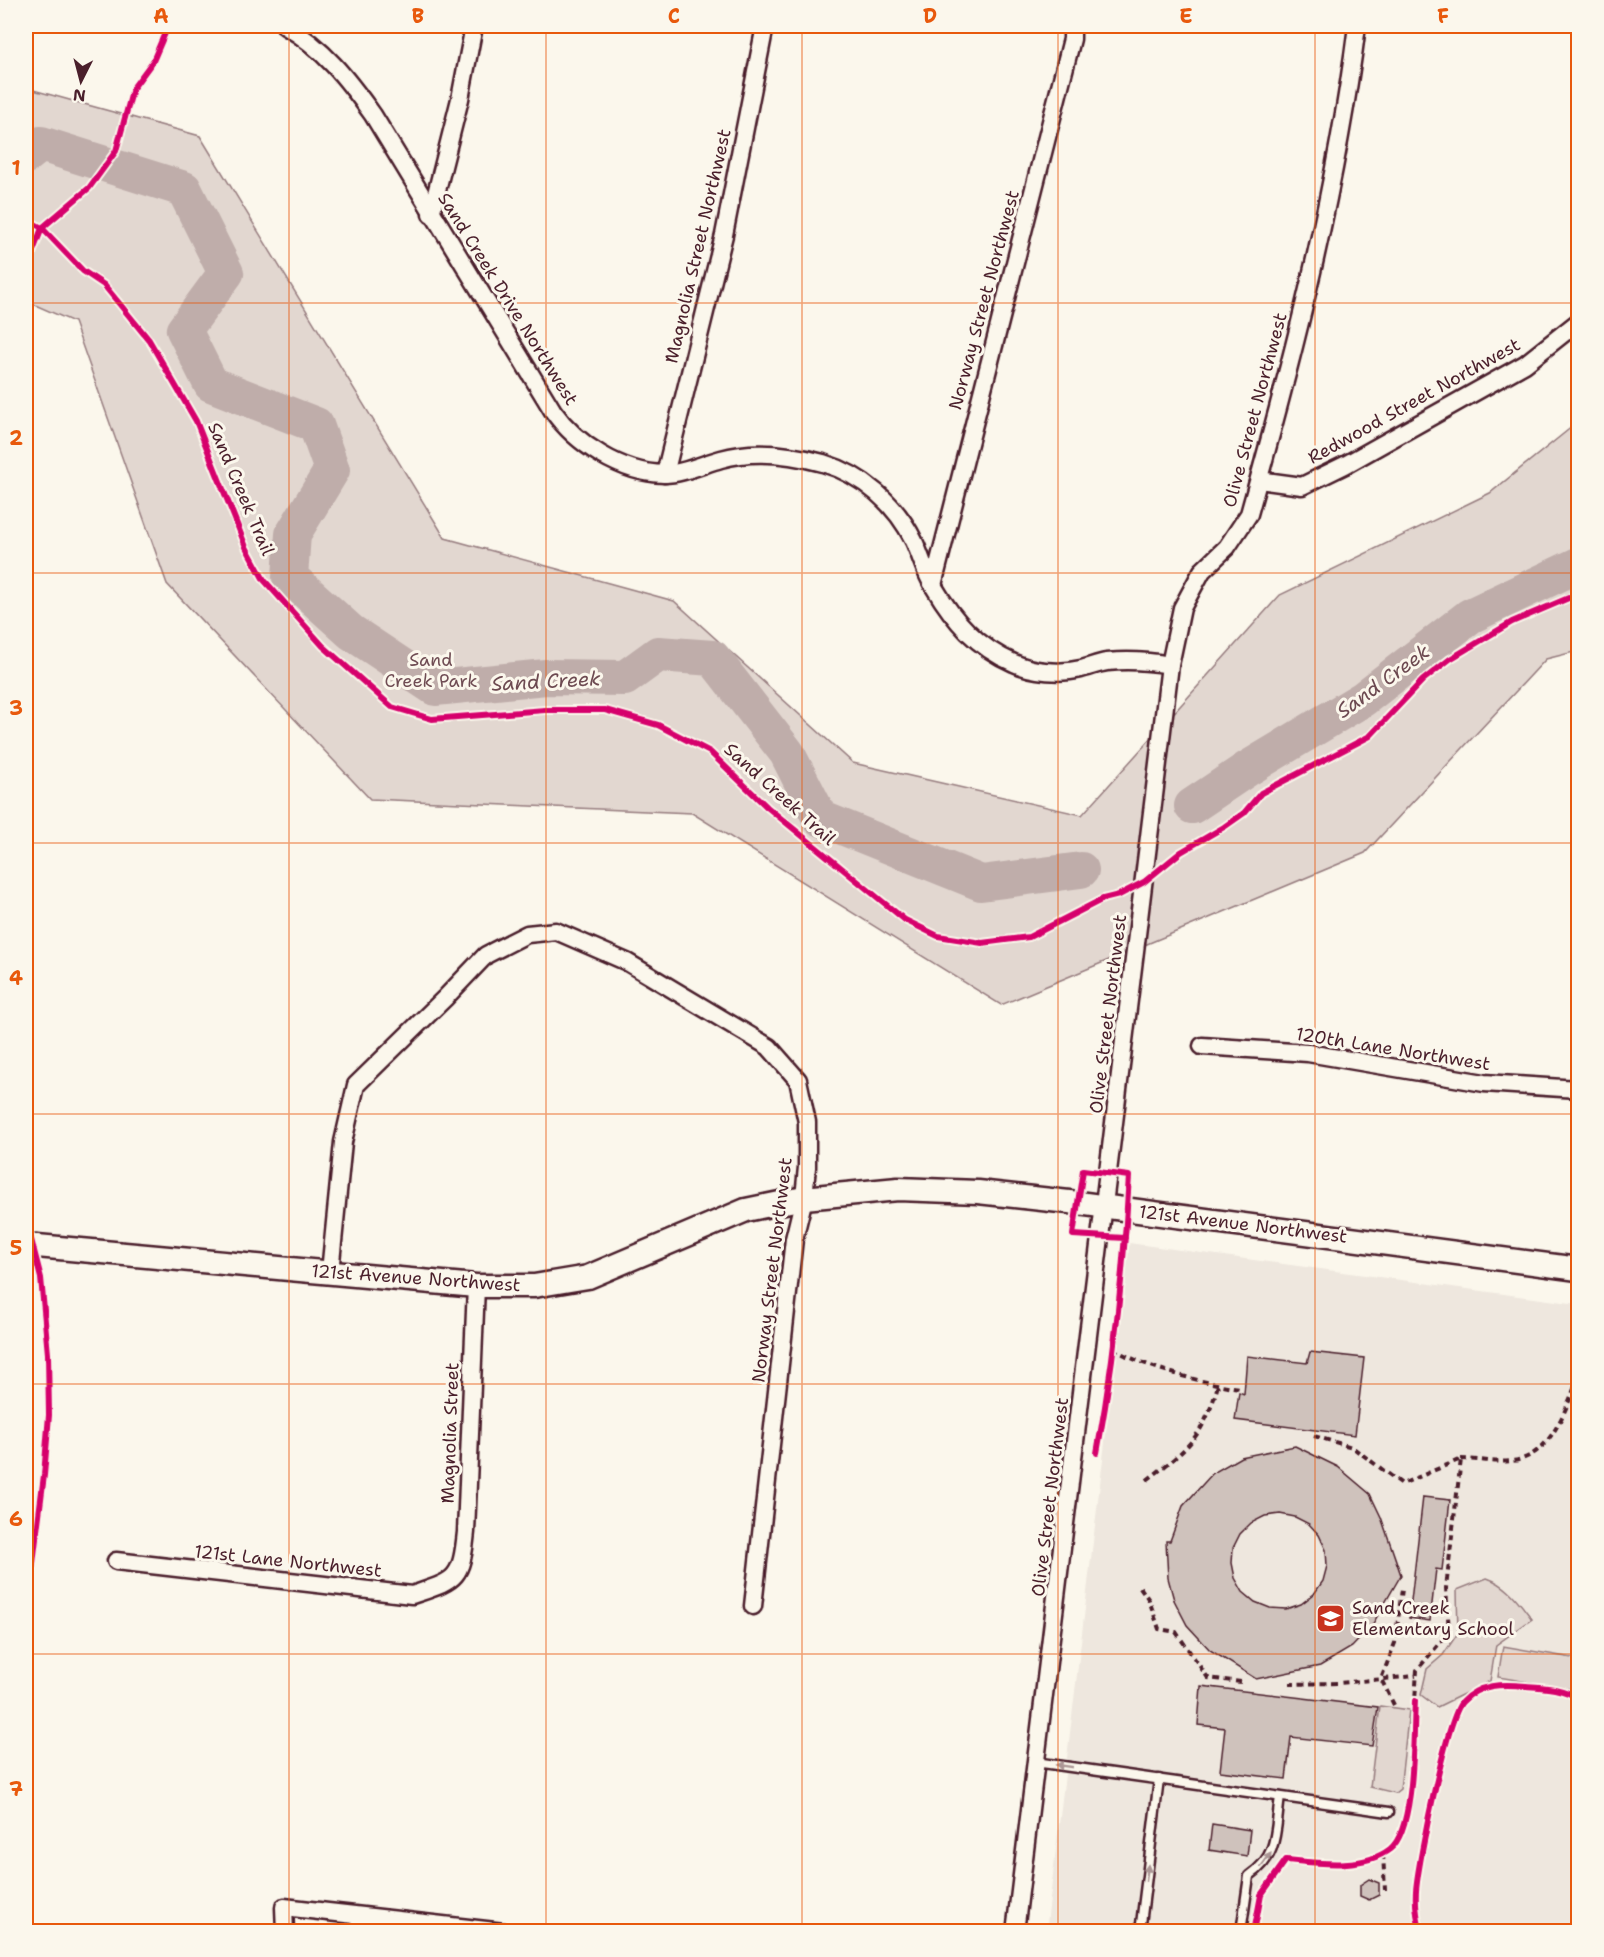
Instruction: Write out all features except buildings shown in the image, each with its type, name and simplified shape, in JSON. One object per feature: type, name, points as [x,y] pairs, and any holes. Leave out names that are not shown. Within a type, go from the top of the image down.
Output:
[{"type":"street","name":"Sand Creek Drive Northwest","points":[[285,26],[302,35],[341,71],[373,115],[431,214],[564,426],[595,451],[619,463],[665,474],[723,458],[754,453],[795,455],[827,464],[859,478],[898,515],[913,539],[933,585],[970,636],[984,648],[1016,664],[1057,671],[1130,660],[1170,665]]},
{"type":"street","points":[[431,214],[460,99],[474,26]]},
{"type":"street","name":"Magnolia Street Northwest","points":[[665,474],[724,235],[765,26]]},
{"type":"street","name":"Norway Street Northwest","points":[[933,585],[1072,39],[1072,26]]},
{"type":"street","name":"Olive Street Northwest","points":[[1015,1932],[1170,665],[1182,608],[1202,571],[1227,547],[1249,514],[1259,480],[1314,266],[1350,81],[1357,26]]},
{"type":"street","name":"Redwood Street Northwest","points":[[1259,480],[1302,486],[1346,465],[1525,364],[1578,322]]},
{"type":"street","name":"Norway Street Northwest","points":[[330,1272],[343,1142],[356,1085],[486,955],[526,934],[556,931],[627,962],[768,1047],[798,1080],[807,1122],[804,1198],[794,1239],[753,1606]]},
{"type":"street","name":"120th Lane Northwest","points":[[1202,1046],[1308,1053],[1484,1083],[1578,1089]]},
{"type":"street","name":"121st Avenue Northwest","points":[[26,1245],[476,1286],[534,1286],[588,1277],[747,1210],[804,1198],[898,1189],[978,1192],[1103,1206],[1578,1269]]},
{"type":"street","name":"Magnolia Street","points":[[452,1578],[463,1562],[466,1532],[476,1286]]},
{"type":"street","name":"121st Lane Northwest","points":[[116,1561],[412,1595],[450,1582],[452,1578]]},
{"type":"street","points":[[285,1932],[284,1907],[504,1932]]},
{"type":"lane","points":[[1035,1762],[1389,1812]]},
{"type":"lane","points":[[1140,1932],[1159,1779]]},
{"type":"lane","points":[[1241,1932],[1250,1876],[1264,1866],[1272,1852],[1280,1797]]},
{"type":"path","points":[[1111,1360],[1114,1338]]},
{"type":"path","points":[[1113,1349],[1130,1358],[1218,1385],[1240,1388]]},
{"type":"path","points":[[1314,1436],[1353,1447],[1402,1484],[1461,1460],[1510,1462],[1528,1458],[1545,1447],[1578,1379]]},
{"type":"path","points":[[1147,1480],[1180,1455],[1199,1434],[1218,1385]]},
{"type":"path","points":[[1418,1710],[1415,1701],[1417,1670],[1449,1632],[1446,1588],[1461,1460]]},
{"type":"path","points":[[1140,1587],[1149,1600],[1159,1629],[1176,1632],[1208,1678],[1241,1682]]},
{"type":"path","points":[[1394,1705],[1381,1679],[1395,1643],[1402,1589]]},
{"type":"path","points":[[1289,1684],[1416,1676]]},
{"type":"path","points":[[1386,1890],[1380,1855],[1392,1848]]},
{"type":"shaded area","name":"Sand Creek Elementary School","points":[[1129,1243],[1578,1304],[1578,1931],[1046,1932]]},
{"type":"green space","name":"Sand Creek Park","points":[[26,88],[200,136],[445,538],[674,601],[853,763],[1082,815],[1280,595],[1490,493],[1578,422],[1578,651],[1546,659],[1365,853],[1001,1005],[692,813],[370,799],[167,584],[74,322],[26,301]]},
{"type":"green space","points":[[1487,1578],[1501,1585],[1518,1600],[1532,1619],[1496,1645],[1490,1681],[1437,1707],[1421,1695],[1427,1669],[1443,1655],[1458,1633],[1457,1590]]},
{"type":"green space","points":[[1503,1646],[1578,1659],[1578,1690],[1498,1677]]},
{"type":"green space","points":[[1380,1706],[1409,1710],[1400,1789],[1395,1793],[1370,1787]]},
{"type":"waterway","name":"Sand Creek","points":[[26,156],[41,144],[184,189],[226,273],[184,330],[211,384],[316,425],[332,470],[293,534],[290,577],[351,632],[435,688],[546,677],[625,678],[658,654],[713,658],[787,753],[820,818],[981,883],[1081,870]]},
{"type":"waterway","name":"Sand Creek","points":[[1192,806],[1247,769],[1363,699],[1470,616],[1578,565]]},
{"type":"cycle path","points":[[26,269],[42,228],[89,188],[116,151],[133,88],[153,61],[168,26]]},
{"type":"cycle path","name":"Sand Creek Trail","points":[[26,219],[42,228],[83,271],[104,285],[149,340],[196,421],[246,547],[264,580],[323,646],[392,707],[432,719],[545,710],[605,710],[658,725],[710,752],[767,807],[905,920],[938,936],[982,943],[1029,937],[1103,899],[1119,895],[1144,882],[1181,852],[1244,813],[1261,793],[1370,736],[1423,680],[1450,659],[1512,622],[1578,594]]},
{"type":"cycle path","points":[[1097,1453],[1118,1315],[1124,1246],[1127,1211],[1129,1176],[1083,1170],[1073,1235],[1125,1238]]},
{"type":"cycle path","points":[[26,1220],[41,1278],[48,1354],[49,1415],[26,1619]]},
{"type":"cycle path","points":[[1421,1932],[1416,1896],[1422,1852],[1441,1762],[1462,1702],[1476,1691],[1500,1685],[1553,1689],[1567,1692],[1578,1699]]},
{"type":"cycle path","points":[[1254,1932],[1261,1895],[1286,1860],[1340,1864],[1367,1860],[1390,1849],[1398,1838],[1405,1822],[1409,1802],[1415,1701]]},
{"type":"place","name":"Sand Creek Elementary School","points":[[1331,1618]]}]
